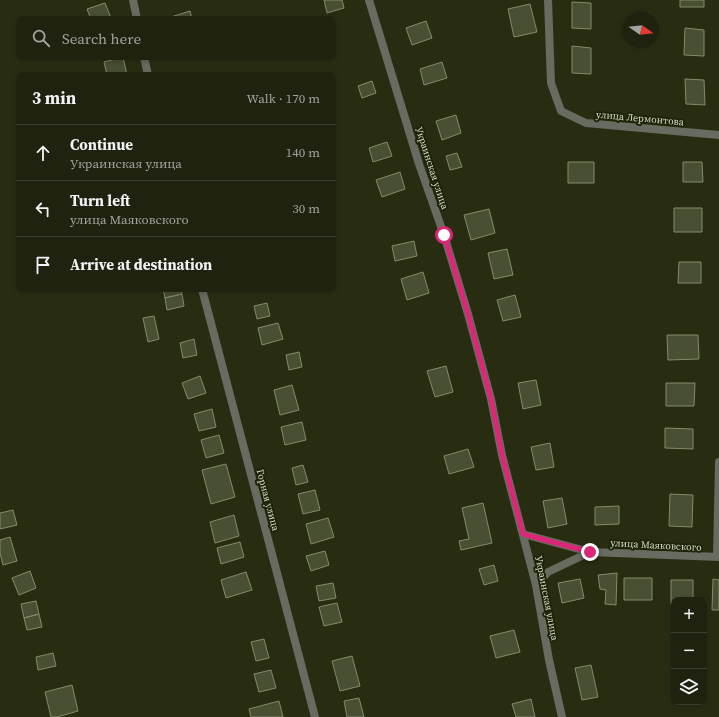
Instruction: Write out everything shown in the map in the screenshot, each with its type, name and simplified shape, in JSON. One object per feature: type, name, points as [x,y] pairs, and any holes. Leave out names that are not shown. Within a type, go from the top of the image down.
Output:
[{"type":"street","points":[[133,0],[136,16]]},
{"type":"street","name":"Украинская улица","points":[[369,0],[419,164],[444,235],[468,314],[491,399],[502,455],[536,585],[548,660],[562,717]]},
{"type":"street","name":"улица Лермонтова","points":[[548,0],[551,83],[561,111],[586,123],[719,135]]},
{"type":"street","points":[[145,60],[147,72]]},
{"type":"street","name":"Горная улица","points":[[203,292],[314,717]]},
{"type":"street","points":[[718,557],[719,462]]},
{"type":"street","name":"улица Маяковского","points":[[523,534],[590,552],[718,557]]},
{"type":"street","points":[[536,585],[548,572],[590,552]]},
{"type":"building","points":[[324,0],[342,0],[344,8],[327,13]]},
{"type":"building","points":[[680,0],[704,0],[704,7],[680,7]]},
{"type":"building","points":[[572,2],[591,3],[591,29],[572,28]]},
{"type":"building","points":[[105,3],[110,16],[90,16],[87,9]]},
{"type":"building","points":[[530,4],[537,32],[514,37],[508,9]]},
{"type":"building","points":[[190,11],[191,16],[174,16]]},
{"type":"building","points":[[426,21],[432,38],[412,45],[406,28]]},
{"type":"building","points":[[685,28],[704,30],[704,56],[684,55]]},
{"type":"building","points":[[572,46],[591,48],[591,74],[572,73]]},
{"type":"building","points":[[112,60],[124,60],[126,72],[106,72],[104,62]]},
{"type":"building","points":[[442,62],[447,78],[424,85],[420,69]]},
{"type":"building","points":[[685,79],[704,80],[705,105],[686,104]]},
{"type":"building","points":[[372,81],[376,93],[362,98],[358,86]]},
{"type":"building","points":[[456,115],[461,133],[442,140],[436,121]]},
{"type":"building","points":[[387,142],[392,156],[373,162],[369,148]]},
{"type":"building","points":[[457,153],[462,167],[450,170],[446,156]]},
{"type":"building","points":[[568,162],[594,162],[594,183],[568,183]]},
{"type":"building","points":[[683,162],[702,162],[703,182],[683,182]]},
{"type":"building","points":[[400,172],[405,189],[382,197],[376,180]]},
{"type":"building","points":[[674,208],[702,208],[702,232],[674,232]]},
{"type":"building","points":[[489,209],[495,233],[471,240],[464,215]]},
{"type":"building","points":[[414,241],[417,256],[395,261],[392,246]]},
{"type":"building","points":[[507,249],[513,275],[494,279],[488,253]]},
{"type":"building","points":[[679,262],[701,262],[701,283],[678,283]]},
{"type":"building","points":[[423,272],[429,293],[407,300],[401,279]]},
{"type":"building","points":[[164,292],[182,292],[182,294],[165,298]]},
{"type":"building","points":[[182,294],[184,306],[167,310],[165,298]]},
{"type":"building","points":[[515,295],[521,317],[503,321],[497,300]]},
{"type":"building","points":[[267,303],[270,316],[257,319],[254,306]]},
{"type":"building","points":[[154,316],[159,339],[148,342],[143,318]]},
{"type":"building","points":[[278,323],[283,339],[262,345],[258,328]]},
{"type":"building","points":[[667,335],[698,335],[699,359],[668,360]]},
{"type":"building","points":[[194,339],[197,355],[183,358],[180,343]]},
{"type":"building","points":[[299,352],[302,367],[289,370],[286,355]]},
{"type":"building","points":[[446,366],[453,392],[435,397],[427,371]]},
{"type":"building","points":[[200,376],[206,393],[188,399],[182,383]]},
{"type":"building","points":[[536,380],[541,405],[523,409],[518,383]]},
{"type":"building","points":[[666,383],[695,383],[694,406],[666,406]]},
{"type":"building","points":[[292,385],[299,410],[280,415],[274,390]]},
{"type":"building","points":[[212,409],[216,427],[199,431],[194,414]]},
{"type":"building","points":[[302,422],[306,440],[285,445],[281,427]]},
{"type":"building","points":[[665,428],[693,429],[693,449],[665,448]]},
{"type":"building","points":[[219,435],[224,453],[206,458],[201,440]]},
{"type":"building","points":[[550,443],[554,467],[536,470],[531,447]]},
{"type":"building","points":[[468,449],[474,467],[449,474],[444,456]]},
{"type":"building","points":[[226,464],[235,497],[211,504],[202,470]]},
{"type":"building","points":[[303,465],[308,482],[296,485],[292,468]]},
{"type":"building","points":[[315,490],[320,510],[303,514],[298,494]]},
{"type":"building","points":[[670,494],[693,495],[692,527],[669,526]]},
{"type":"building","points":[[562,498],[567,524],[548,528],[543,501]]},
{"type":"building","points":[[483,503],[492,543],[461,550],[459,541],[469,539],[462,508]]},
{"type":"building","points":[[619,506],[619,524],[595,525],[595,507]]},
{"type":"building","points":[[13,510],[17,525],[0,529],[0,513]]},
{"type":"building","points":[[234,515],[239,536],[215,543],[210,522]]},
{"type":"building","points":[[328,518],[334,537],[311,544],[306,524]]},
{"type":"building","points":[[10,537],[17,561],[3,565],[0,553],[0,540]]},
{"type":"building","points":[[240,542],[244,557],[221,564],[217,548]]},
{"type":"building","points":[[325,551],[329,565],[311,571],[306,556]]},
{"type":"building","points":[[494,565],[498,581],[484,585],[479,569]]},
{"type":"building","points":[[30,571],[36,588],[19,595],[12,578]]},
{"type":"building","points":[[246,572],[252,590],[226,598],[221,580]]},
{"type":"building","points":[[617,573],[616,605],[605,604],[606,590],[600,589],[598,575]]},
{"type":"building","points":[[624,578],[652,578],[652,600],[624,600]]},
{"type":"building","points":[[580,579],[584,598],[562,603],[558,583]]},
{"type":"building","points":[[713,579],[719,580],[719,610],[712,610]]},
{"type":"building","points":[[671,580],[693,580],[693,597],[671,597]]},
{"type":"building","points":[[333,583],[336,598],[319,601],[316,586]]},
{"type":"building","points":[[36,601],[39,614],[24,618],[21,604]]},
{"type":"building","points":[[337,603],[342,622],[324,626],[319,607]]},
{"type":"building","points":[[39,614],[42,627],[27,630],[24,618]]},
{"type":"building","points":[[514,630],[520,652],[496,658],[490,636]]},
{"type":"building","points":[[264,639],[269,658],[256,661],[251,642]]},
{"type":"building","points":[[53,653],[56,666],[38,670],[36,657]]},
{"type":"building","points":[[352,656],[360,686],[340,691],[332,661]]},
{"type":"building","points":[[591,665],[598,697],[582,700],[575,668]]},
{"type":"building","points":[[271,670],[276,688],[259,692],[254,674]]},
{"type":"building","points":[[72,685],[78,711],[57,717],[51,717],[45,692]]},
{"type":"building","points":[[359,698],[364,717],[347,717],[344,701]]},
{"type":"building","points":[[531,699],[535,717],[516,717],[512,704]]},
{"type":"building","points":[[279,701],[283,717],[251,717],[249,709]]},
{"type":"route","points":[[444,235],[468,314],[491,399],[502,455],[523,534],[590,552]]}]
